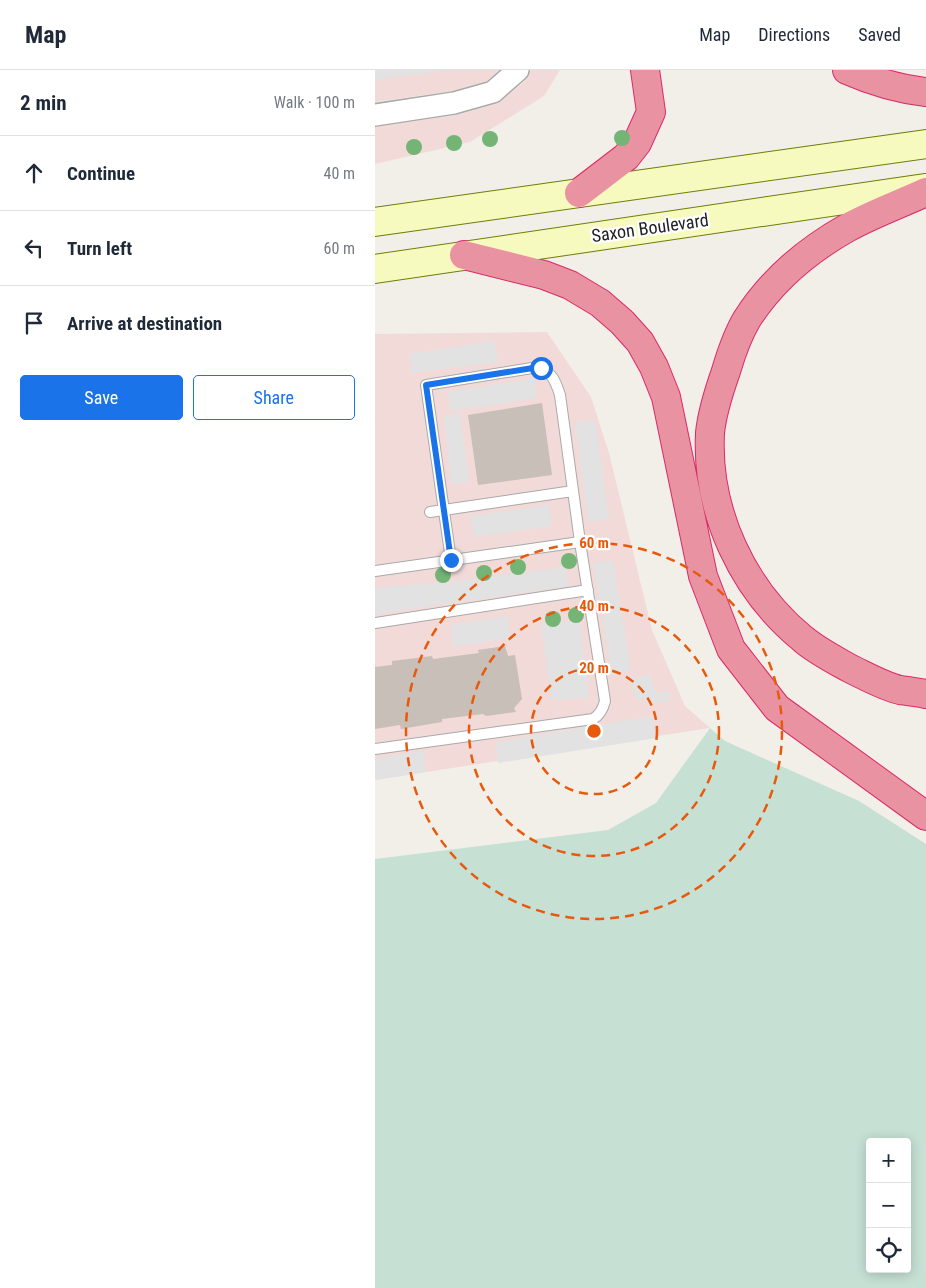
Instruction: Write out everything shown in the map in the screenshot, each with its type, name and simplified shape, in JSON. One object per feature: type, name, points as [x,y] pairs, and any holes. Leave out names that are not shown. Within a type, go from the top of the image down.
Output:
[{"type":"highway","points":[[579,193],[626,158],[637,143],[651,112],[645,70]]},
{"type":"highway","points":[[847,70],[862,77],[902,89],[926,92]]},
{"type":"highway","points":[[926,190],[847,228],[796,263],[773,286],[747,320],[729,359],[718,393],[711,432],[711,468],[718,509],[732,547],[749,578],[774,613],[804,640],[839,662],[898,689],[926,694]]},
{"type":"highway","points":[[464,255],[544,275],[570,285],[599,303],[622,322],[640,342],[654,367],[666,396],[703,576],[731,649],[777,708],[926,816]]},
{"type":"main road","points":[[375,222],[926,144]]},
{"type":"main road","name":"Saxon Boulevard","points":[[375,269],[926,190]]},
{"type":"street","points":[[375,115],[455,103],[493,92],[518,70]]},
{"type":"lane","points":[[375,749],[593,719],[597,716],[605,701],[580,542],[560,395],[555,380],[541,368],[426,385],[451,560]]},
{"type":"lane","points":[[430,512],[573,491]]},
{"type":"lane","points":[[375,571],[580,542]]},
{"type":"lane","points":[[375,623],[588,590]]},
{"type":"shaded area","points":[[375,70],[501,70],[488,81],[452,91],[375,102]]},
{"type":"shaded area","points":[[375,70],[450,70],[375,80]]},
{"type":"shaded area","points":[[531,70],[560,70],[544,96],[470,142],[375,164],[375,127],[456,115],[496,104],[524,82]]},
{"type":"shaded area","points":[[547,332],[591,397],[609,453],[652,630],[685,706],[710,728],[375,780],[375,334]]},
{"type":"shaded area","points":[[494,341],[498,362],[412,373],[409,354]]},
{"type":"shaded area","points":[[534,379],[537,398],[450,411],[448,391]]},
{"type":"shaded area","points":[[460,413],[469,482],[451,484],[444,416]]},
{"type":"shaded area","points":[[595,421],[609,519],[588,522],[575,422]]},
{"type":"shaded area","points":[[549,505],[552,526],[474,537],[471,516]]},
{"type":"shaded area","points":[[613,561],[631,671],[612,675],[593,563]]},
{"type":"shaded area","points":[[566,567],[569,586],[375,614],[375,590],[383,587],[451,582]]},
{"type":"shaded area","points":[[508,616],[510,638],[452,647],[451,625]]},
{"type":"shaded area","points":[[579,619],[589,698],[552,700],[541,625]]},
{"type":"shaded area","points":[[651,675],[655,693],[669,691],[670,701],[655,703],[634,698],[630,677]]},
{"type":"shaded area","points":[[653,716],[656,738],[498,763],[496,742]]},
{"type":"shaded area","points":[[423,751],[426,772],[375,780],[375,759]]},
{"type":"green space","points":[[710,728],[725,741],[859,801],[926,844],[926,1288],[375,1288],[375,859],[608,830],[656,803]]},
{"type":"building","points":[[542,403],[552,475],[478,485],[468,415]]},
{"type":"building","points":[[505,646],[508,656],[515,655],[522,699],[514,708],[516,712],[442,719],[442,722],[401,729],[400,725],[375,729],[375,667],[392,665],[392,661],[432,656],[433,659],[479,653],[478,650]]},
{"type":"route","points":[[451,560],[426,385],[541,368]]}]
